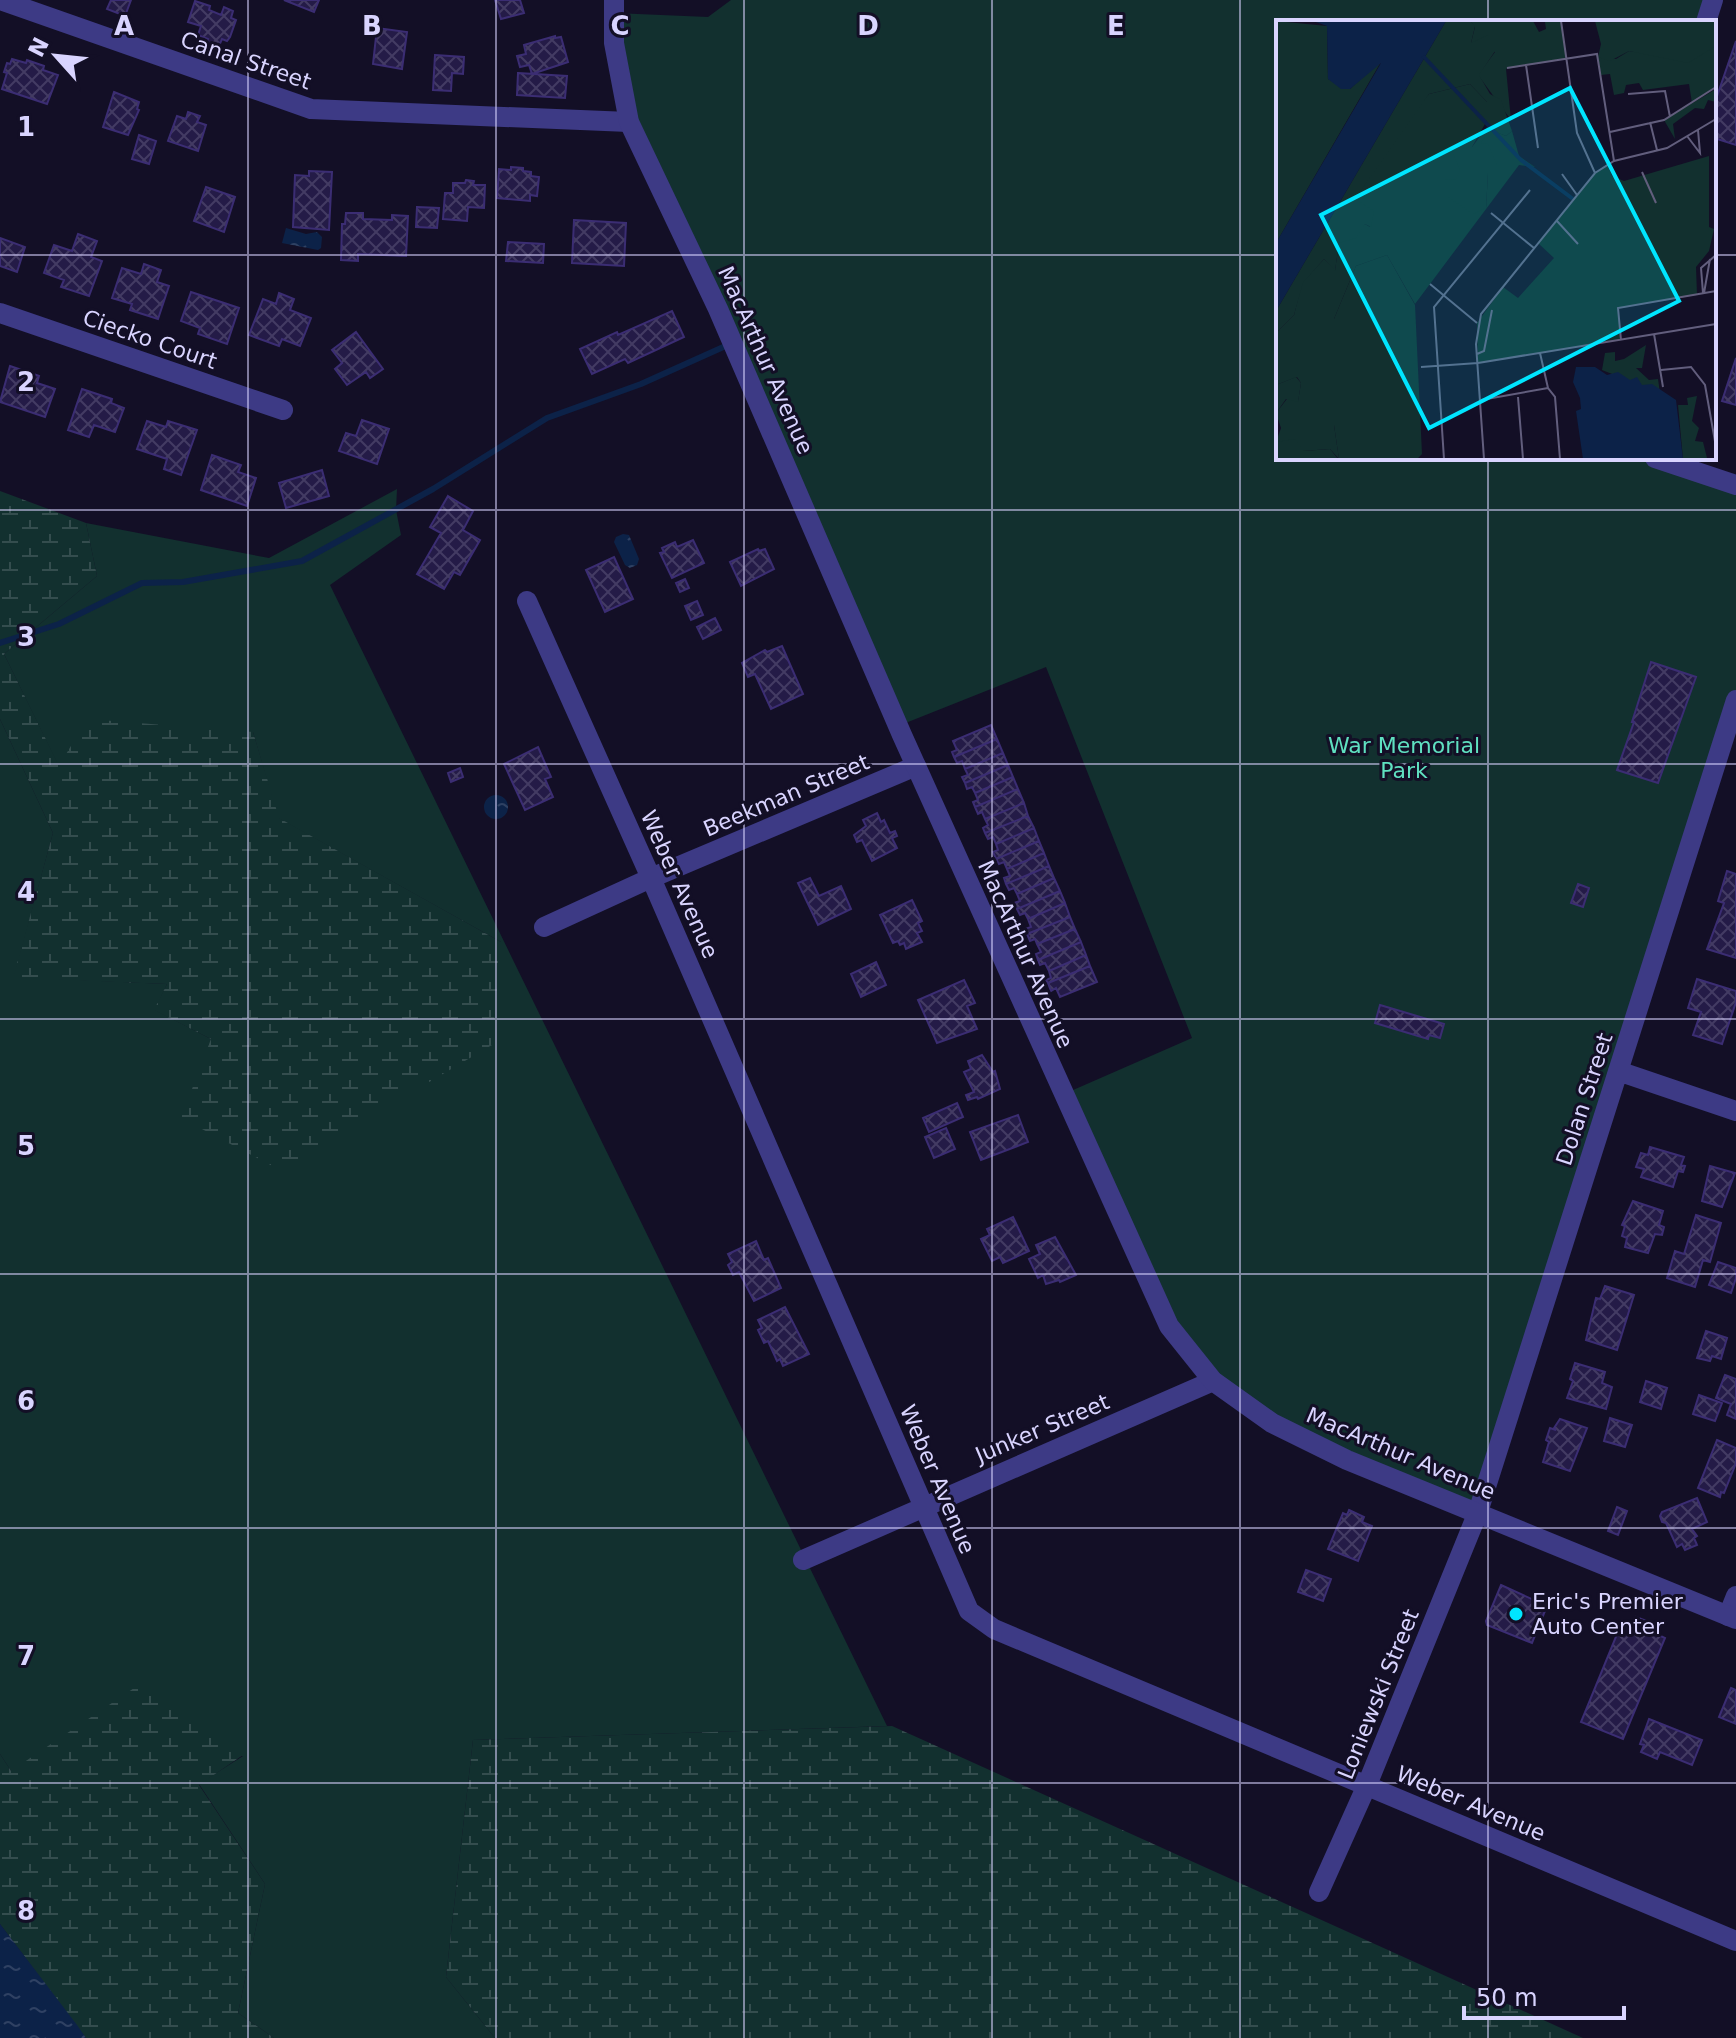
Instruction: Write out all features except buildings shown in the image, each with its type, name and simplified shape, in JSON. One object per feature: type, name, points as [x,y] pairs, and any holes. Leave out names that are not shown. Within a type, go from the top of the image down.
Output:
[{"type":"street","name":"Canal Street","points":[[0,0],[311,109],[629,122]]},
{"type":"street","name":"MacArthur Avenue","points":[[614,0],[614,43],[629,122],[718,309],[916,766],[1169,1326],[1213,1381],[1272,1423],[1347,1460],[1732,1617]]},
{"type":"street","points":[[1707,20],[1713,0]]},
{"type":"street","name":"Ciecko Court","points":[[0,313],[283,410]]},
{"type":"street","points":[[1661,460],[1736,485]]},
{"type":"street","name":"Weber Avenue","points":[[527,601],[651,878],[969,1611],[994,1629],[1736,1941]]},
{"type":"street","name":"Dolan Street","points":[[1478,1512],[1736,700]]},
{"type":"street","name":"Beekman Street","points":[[544,927],[651,878],[916,766]]},
{"type":"street","points":[[1618,1071],[1736,1111]]},
{"type":"street","name":"Junker Street","points":[[803,1560],[1213,1381]]},
{"type":"street","name":"Loniewski Street","points":[[1319,1892],[1367,1785],[1478,1512]]},
{"type":"street","points":[[1732,1617],[1736,1596]]},
{"type":"green space","name":"War Memorial Park","points":[[731,0],[1713,0],[1707,20],[1276,20],[1276,460],[1661,460],[1736,485],[1736,700],[1478,1512],[1272,1423],[1169,1326],[1064,1094],[1192,1038],[1046,667],[898,726],[629,122],[614,13],[708,17]]},
{"type":"green space","points":[[397,489],[396,510],[401,535],[330,585],[887,1726],[473,1740],[446,1977],[495,2038],[274,2038],[238,2013],[265,1884],[199,1784],[243,1756],[11,1771],[0,1754],[0,719],[53,833],[14,977],[167,984],[155,1010],[211,1039],[501,942],[278,818],[253,732],[59,767],[4,654],[97,576],[86,523],[269,558]]},
{"type":"green space","points":[[0,491],[86,523],[97,576],[4,654],[59,766],[87,719],[253,732],[279,818],[501,942],[492,1045],[280,1170],[181,1118],[211,1039],[154,1010],[167,984],[13,978],[53,833],[0,719]]},
{"type":"green space","points":[[146,1680],[243,1755],[199,1785],[265,1884],[238,2013],[274,2038],[86,2038],[0,1924],[0,1754],[11,1771]]},
{"type":"green space","points":[[892,1726],[1583,2038],[495,2038],[446,1977],[473,1740]]},
{"type":"water","points":[[286,228],[306,234],[317,232],[322,237],[321,248],[282,243]]},
{"type":"water","points":[[629,535],[639,559],[637,565],[630,568],[625,565],[614,542],[616,537]]},
{"type":"water","points":[[496,795],[504,799],[508,807],[504,815],[496,819],[488,815],[484,807],[488,799]]},
{"type":"water","points":[[0,1924],[77,2025],[86,2038],[0,2038]]},
{"type":"waterway","points":[[0,643],[59,624],[142,583],[183,582],[302,561],[433,489],[547,418],[641,384],[730,344]]},
{"type":"place","name":"Eric's Premier Auto Center","points":[[1516,1614]]}]
